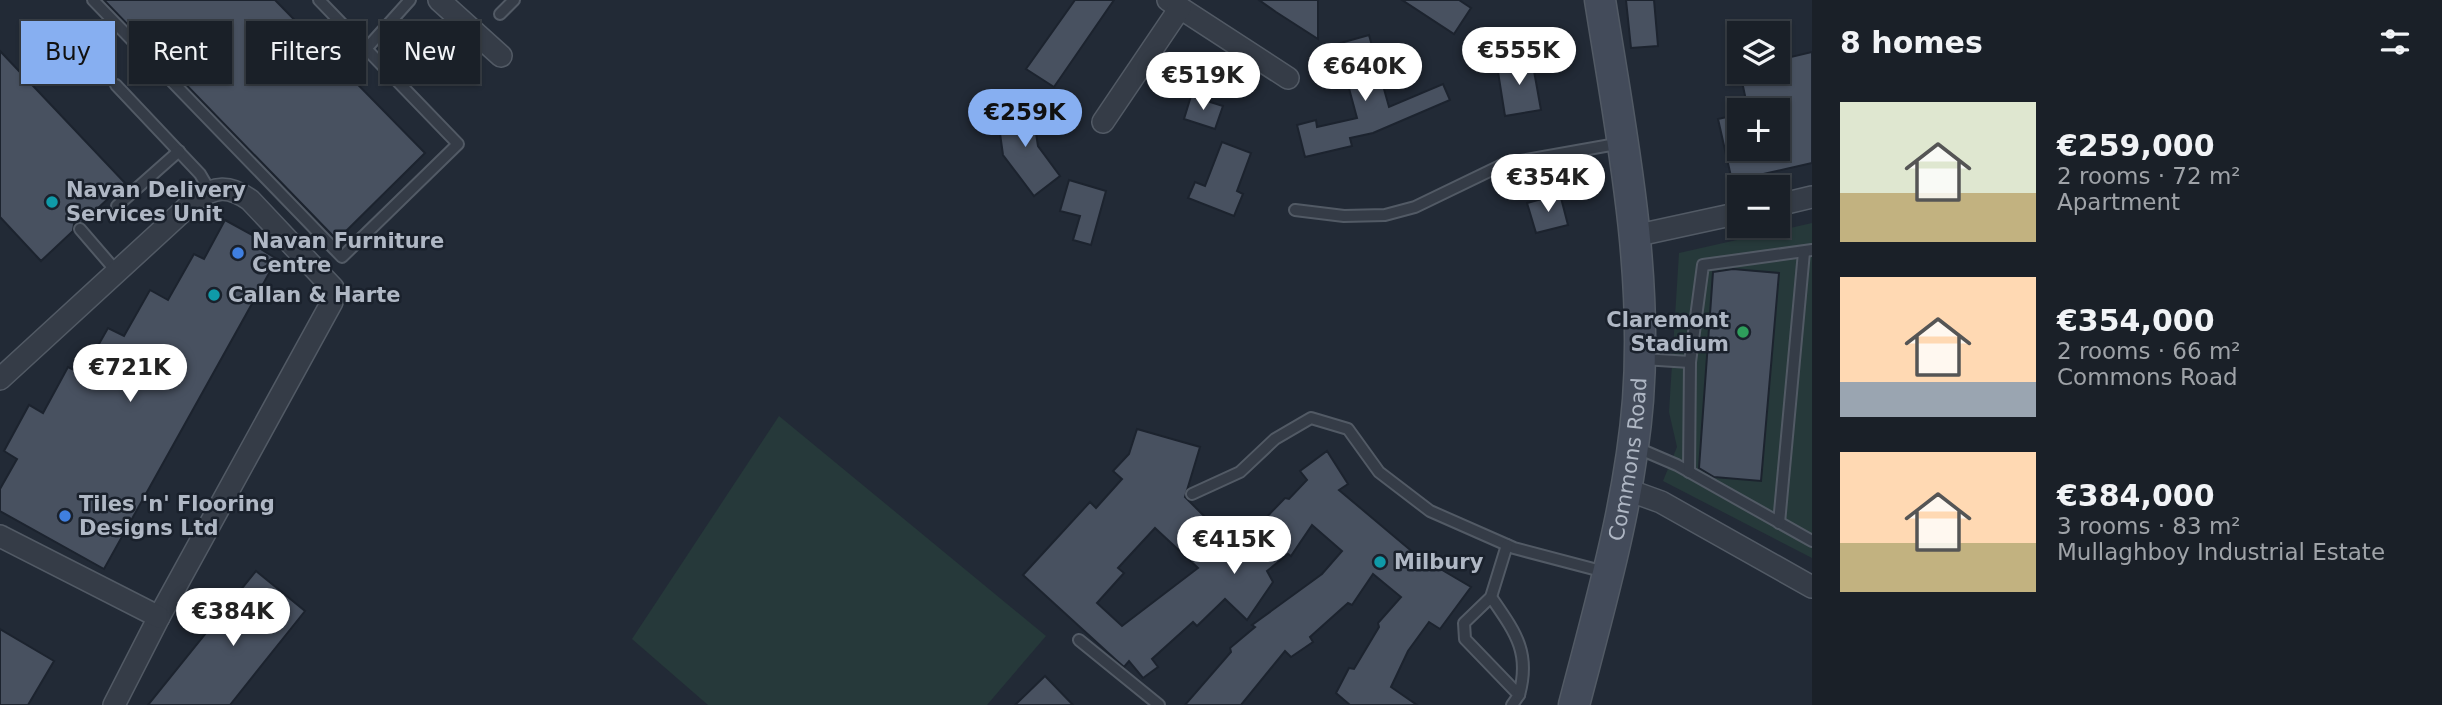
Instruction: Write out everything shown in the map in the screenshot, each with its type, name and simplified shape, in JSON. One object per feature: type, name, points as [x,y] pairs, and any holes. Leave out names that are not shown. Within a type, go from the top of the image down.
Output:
[{"type":"street","points":[[439,0],[501,56]]},
{"type":"street","name":"Commons Road","points":[[1574,705],[1608,573],[1625,489],[1640,359],[1634,236],[1600,0]]},
{"type":"street","points":[[1103,122],[1174,4],[1288,78]]},
{"type":"street","points":[[0,379],[117,272],[210,191],[218,188],[236,190],[250,200],[319,270],[333,288],[332,302],[159,617],[114,705]]},
{"type":"street","points":[[1790,202],[1812,197]]},
{"type":"street","points":[[1634,236],[1727,216]]},
{"type":"street","points":[[1625,489],[1661,502],[1812,587]]},
{"type":"street","points":[[0,536],[159,617]]},
{"type":"lane","points":[[93,0],[342,257],[458,144],[366,49],[411,0]]},
{"type":"lane","points":[[319,0],[339,21]]},
{"type":"lane","points":[[500,14],[514,0]]},
{"type":"lane","points":[[116,85],[200,174],[210,191]]},
{"type":"lane","points":[[1295,209],[1344,216],[1385,215],[1415,207],[1504,164],[1622,143]]},
{"type":"lane","points":[[117,206],[179,151]]},
{"type":"lane","points":[[80,229],[117,272]]},
{"type":"lane","points":[[1689,472],[1690,362],[1703,265],[1808,251],[1779,523]]},
{"type":"lane","points":[[1640,359],[1690,362]]},
{"type":"lane","points":[[1192,494],[1240,472],[1276,439],[1311,418],[1348,429],[1379,472],[1430,511],[1507,545],[1608,573]]},
{"type":"lane","points":[[1632,446],[1689,472],[1812,541]]},
{"type":"lane","points":[[1507,545],[1491,597],[1464,623],[1465,639],[1515,700]]},
{"type":"lane","points":[[1491,597],[1518,636],[1525,672],[1515,700]]},
{"type":"lane","points":[[1079,640],[1159,705]]},
{"type":"shaded area","name":"Claremont Stadium","points":[[1812,223],[1812,558],[1663,481],[1677,447],[1669,412],[1679,253],[1746,238],[1790,238],[1790,228]]},
{"type":"shaded area","points":[[779,416],[1046,636],[987,705],[708,705],[632,639]]},
{"type":"building","points":[[104,0],[275,0],[296,21],[246,21],[246,84],[357,84],[425,153],[337,240],[186,84],[232,84],[232,21],[129,21],[129,26]]},
{"type":"building","points":[[1075,0],[1114,0],[1054,87],[1026,69]]},
{"type":"building","points":[[1259,0],[1318,0],[1318,39],[1276,12]]},
{"type":"building","points":[[1402,0],[1459,0],[1471,8],[1454,34]]},
{"type":"building","points":[[1626,0],[1654,0],[1658,46],[1631,48]]},
{"type":"building","points":[[1369,35],[1389,107],[1443,84],[1450,100],[1373,133],[1350,138],[1352,146],[1305,157],[1297,125],[1316,120],[1317,127],[1357,118],[1337,44]]},
{"type":"building","name":"Navan Delivery Services Unit","points":[[0,51],[21,73],[21,84],[31,84],[125,183],[83,222],[74,224],[73,231],[41,261],[0,217]]},
{"type":"building","points":[[1812,52],[1812,163],[1759,175],[1731,175],[1727,161],[1790,161],[1790,98],[1745,98],[1743,84],[1790,84],[1790,57]]},
{"type":"building","points":[[1531,54],[1541,110],[1505,116],[1498,72],[1508,71],[1506,59]]},
{"type":"building","points":[[1191,96],[1223,106],[1215,129],[1184,119]]},
{"type":"building","points":[[1032,107],[1038,146],[1060,176],[1034,196],[1003,155],[997,112]]},
{"type":"building","points":[[1727,117],[1727,159],[1718,119]]},
{"type":"building","points":[[1222,142],[1251,153],[1237,191],[1243,194],[1234,216],[1188,198],[1195,182],[1205,186]]},
{"type":"building","points":[[1069,180],[1106,191],[1091,245],[1073,240],[1080,216],[1060,211]]},
{"type":"building","points":[[1560,194],[1568,225],[1536,233],[1527,203]]},
{"type":"building","points":[[225,220],[263,241],[259,248],[277,259],[104,569],[0,511],[0,489],[17,459],[4,451],[29,405],[43,413],[68,367],[82,374],[108,328],[124,336],[150,290],[168,300],[194,254],[204,259]]},
{"type":"building","points":[[1733,269],[1779,273],[1761,481],[1714,477],[1699,468],[1713,272]]},
{"type":"building","name":"Milbury","points":[[1137,429],[1200,447],[1185,497],[1233,545],[1258,526],[1285,498],[1289,499],[1307,480],[1300,471],[1327,451],[1348,484],[1339,490],[1415,554],[1471,587],[1440,629],[1429,622],[1408,651],[1391,687],[1417,705],[1350,705],[1336,693],[1349,668],[1354,669],[1379,627],[1378,623],[1401,597],[1373,574],[1352,605],[1348,603],[1310,637],[1313,642],[1291,657],[1285,651],[1241,705],[1185,705],[1231,652],[1230,648],[1255,627],[1252,625],[1322,574],[1342,551],[1312,525],[1291,556],[1288,554],[1267,571],[1273,582],[1247,620],[1225,599],[1197,626],[1193,622],[1152,659],[1158,667],[1143,678],[1129,661],[1124,667],[1023,575],[1090,502],[1096,508],[1122,479],[1113,471],[1129,454]],"holes":[[[1155,528],[1198,568],[1122,626],[1097,603],[1124,573],[1118,568]]]},
{"type":"building","points":[[256,571],[305,611],[230,705],[148,705]]},
{"type":"building","points":[[0,629],[54,661],[28,705],[0,705]]},
{"type":"building","points":[[1045,676],[1073,705],[1015,705]]},
{"type":"place","name":"Navan Delivery Services Unit","points":[[52,202]]},
{"type":"place","name":"Navan Furniture Centre","points":[[238,253]]},
{"type":"place","name":"Callan & Harte","points":[[214,295]]},
{"type":"place","name":"Claremont Stadium","points":[[1743,332]]},
{"type":"place","name":"Tiles 'n' Flooring Designs Ltd","points":[[65,516]]},
{"type":"place","name":"Milbury","points":[[1380,562]]}]
